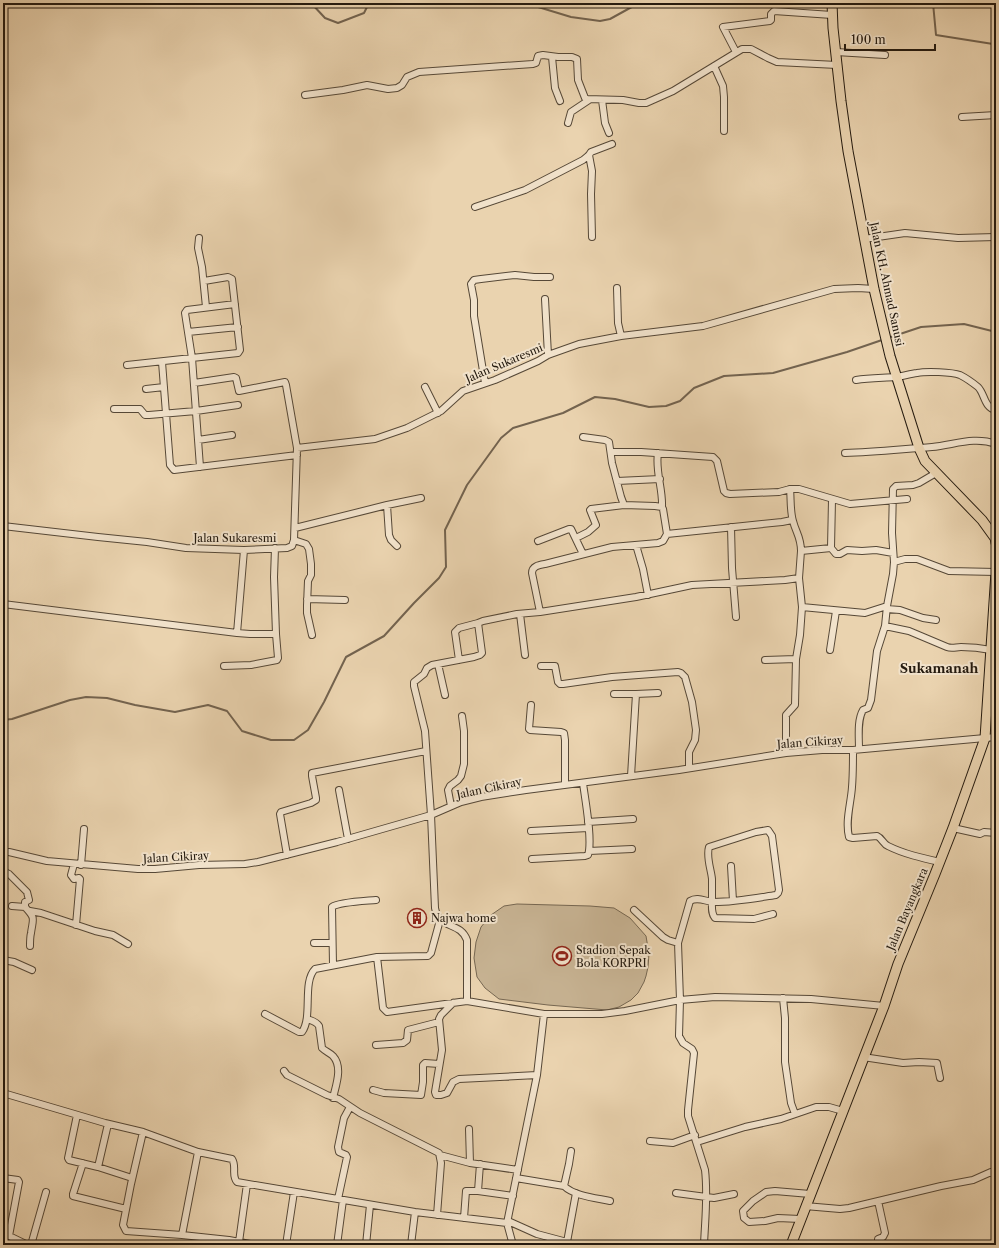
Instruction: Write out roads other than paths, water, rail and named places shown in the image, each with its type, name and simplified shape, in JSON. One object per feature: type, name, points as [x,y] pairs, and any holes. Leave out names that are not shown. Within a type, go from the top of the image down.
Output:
[{"type":"highway","name":"Jalan KH. Ahmad Sanusi","points":[[832,4],[837,65],[848,150],[874,289],[890,356],[919,448],[925,461],[982,520],[996,539]]},
{"type":"highway","name":"Jalan Bayangkara","points":[[791,1245],[884,1006],[898,964],[940,862],[985,738],[996,572]]},
{"type":"street","points":[[736,52],[723,27],[770,21],[771,14],[774,11],[832,15]]},
{"type":"street","points":[[568,123],[571,112],[589,100],[623,100],[646,103],[673,91],[742,49],[751,49],[777,62],[837,65]]},
{"type":"street","points":[[836,52],[885,54]]},
{"type":"street","points":[[305,95],[367,85],[388,89],[397,88],[402,85],[407,78],[419,72],[533,64],[536,63],[540,55],[552,57],[572,57],[577,59],[578,80],[585,98],[589,100]]},
{"type":"street","points":[[552,57],[555,88],[560,101]]},
{"type":"street","points":[[714,66],[724,91],[724,131]]},
{"type":"street","points":[[602,100],[609,133]]},
{"type":"street","points":[[962,117],[996,115]]},
{"type":"street","points":[[474,206],[528,188],[584,160],[590,155],[591,152],[612,144]]},
{"type":"street","points":[[590,155],[592,171],[592,237]]},
{"type":"street","points":[[864,239],[905,234],[958,238],[996,237]]},
{"type":"street","points":[[199,238],[198,248],[204,281],[206,307]]},
{"type":"street","points":[[485,383],[474,316],[474,300],[471,284],[474,280],[515,275],[550,277]]},
{"type":"street","points":[[127,365],[238,353],[240,350],[238,327],[231,278],[204,281]]},
{"type":"street","points":[[616,288],[620,336]]},
{"type":"street","name":"Jalan Sukaresmi","points":[[166,413],[171,467],[175,470],[381,438],[407,428],[438,413],[462,391],[538,361],[548,355],[579,344],[620,336],[703,326],[834,289],[874,289]]},
{"type":"street","points":[[545,299],[548,355]]},
{"type":"street","points":[[200,467],[192,358],[186,311],[235,304]]},
{"type":"street","points":[[188,332],[238,327]]},
{"type":"street","points":[[162,362],[166,413]]},
{"type":"street","points":[[856,380],[879,377],[897,377],[919,372],[960,375],[978,388],[987,405],[996,410]]},
{"type":"street","points":[[194,383],[235,377],[239,391],[284,382],[286,385],[297,452],[296,528],[294,540],[305,543],[309,549],[311,574],[308,579],[307,613],[312,635]]},
{"type":"street","points":[[146,389],[164,388]]},
{"type":"street","points":[[425,388],[438,413]]},
{"type":"street","points":[[114,409],[140,409],[147,415],[196,411],[238,405]]},
{"type":"street","points":[[198,440],[232,435]]},
{"type":"street","points":[[583,437],[608,441],[610,443],[616,481],[624,505]]},
{"type":"street","points":[[845,453],[942,446],[977,440],[996,444]]},
{"type":"street","points":[[611,452],[658,453],[713,457],[717,461],[724,491],[728,494],[779,492],[790,489],[799,489],[825,496],[832,500],[850,504],[907,499]]},
{"type":"street","points":[[540,612],[532,569],[545,564],[612,547],[660,542],[664,540],[668,534],[662,507],[663,497],[657,458],[658,453]]},
{"type":"street","points":[[936,473],[920,483],[894,487],[892,533],[894,562],[885,626],[877,651],[871,700],[868,708],[860,713],[859,733],[853,767],[848,831],[849,837],[876,836],[880,838],[887,846],[910,855],[940,862]]},
{"type":"street","points":[[616,481],[660,479]]},
{"type":"street","points":[[786,753],[786,715],[795,705],[796,659],[800,635],[802,607],[799,578],[801,542],[792,520],[790,489]]},
{"type":"street","points":[[296,528],[421,498]]},
{"type":"street","points":[[832,500],[831,548],[836,554],[840,554],[847,550],[876,550],[893,553]]},
{"type":"street","points":[[387,505],[389,535],[391,540],[398,546]]},
{"type":"street","points":[[576,538],[588,532],[596,525],[590,509],[624,505],[662,507]]},
{"type":"street","points":[[668,534],[792,520]]},
{"type":"street","name":"Jalan Sukaresmi","points":[[3,526],[98,538],[147,542],[186,548],[244,550],[290,547],[292,546],[294,540]]},
{"type":"street","points":[[731,527],[736,617]]},
{"type":"street","points":[[538,541],[568,529],[572,530],[583,554]]},
{"type":"street","points":[[636,545],[643,569],[648,595]]},
{"type":"street","points":[[224,666],[250,665],[278,659],[274,577],[275,548]]},
{"type":"street","points":[[801,551],[831,548]]},
{"type":"street","points":[[237,633],[244,550]]},
{"type":"street","points":[[894,562],[905,559],[917,559],[949,571],[996,572]]},
{"type":"street","points":[[459,660],[455,632],[459,628],[482,621],[648,595],[692,585],[734,584],[799,578]]},
{"type":"street","points":[[307,599],[345,600]]},
{"type":"street","points":[[3,604],[237,633],[276,634]]},
{"type":"street","points":[[802,607],[865,614],[887,608],[936,620]]},
{"type":"street","points":[[830,650],[836,611]]},
{"type":"street","points":[[520,614],[525,655]]},
{"type":"street","points":[[467,1001],[467,940],[462,932],[437,917],[435,908],[431,815],[425,731],[414,684],[415,681],[424,674],[429,667],[482,654],[478,623]]},
{"type":"street","points":[[885,626],[909,631],[952,649],[961,647],[991,650]]},
{"type":"street","points":[[765,660],[796,659]]},
{"type":"street","points":[[438,664],[445,695]]},
{"type":"street","points":[[541,666],[555,666],[558,682],[560,684],[612,677],[678,672],[684,674],[692,702],[696,730],[695,740],[689,752],[689,768]]},
{"type":"street","points":[[614,694],[658,693]]},
{"type":"street","points":[[631,776],[636,694]]},
{"type":"street","points":[[531,705],[530,730],[564,733],[565,785]]},
{"type":"street","points":[[452,806],[448,790],[450,786],[461,776],[464,764],[464,731],[462,716]]},
{"type":"street","name":"Jalan Cikiray","points":[[3,852],[9,852],[47,861],[81,865],[155,869],[199,865],[245,864],[348,839],[431,815],[461,802],[481,797],[786,753],[856,749],[996,737]]},
{"type":"street","points":[[287,855],[280,814],[281,812],[311,803],[316,800],[312,773],[426,752]]},
{"type":"street","points":[[532,859],[588,855],[588,825],[583,783]]},
{"type":"street","points":[[339,790],[348,839]]},
{"type":"street","points":[[531,831],[632,820]]},
{"type":"street","points":[[953,828],[980,834],[984,832],[996,833]]},
{"type":"street","points":[[81,865],[84,829]]},
{"type":"street","points":[[704,1245],[706,1198],[705,1170],[689,1121],[688,1110],[693,1051],[683,1044],[679,1036],[680,1000],[678,943],[690,901],[697,899],[712,902],[733,901],[776,895],[778,893],[772,836],[768,830],[756,832],[710,847],[708,854],[712,879],[712,902],[712,914],[715,918],[754,919],[773,914]]},
{"type":"street","points":[[589,851],[632,849]]},
{"type":"street","points":[[74,864],[71,873],[72,878],[80,879],[76,925]]},
{"type":"street","points":[[731,866],[733,901]]},
{"type":"street","points":[[3,871],[9,874],[27,892],[26,904],[34,921],[30,934],[30,946]]},
{"type":"street","points":[[333,965],[333,906],[376,900]]},
{"type":"street","points":[[12,906],[26,904]]},
{"type":"street","points":[[634,910],[663,937],[678,943]]},
{"type":"street","points":[[30,912],[41,913],[113,936],[128,944]]},
{"type":"street","points":[[265,1014],[299,1032],[302,1032],[304,1030],[306,1019],[311,974],[315,969],[377,957],[428,956],[431,953],[440,920]]},
{"type":"street","points":[[314,943],[332,943]]},
{"type":"street","points":[[377,957],[383,1008],[385,1011],[467,1001],[544,1014],[602,1014],[680,1000],[715,997],[811,999],[884,1006]]},
{"type":"street","points":[[3,960],[14,962],[32,970]]},
{"type":"street","points":[[783,998],[785,1018],[785,1062],[795,1114]]},
{"type":"street","points":[[453,1003],[441,1015],[438,1022],[442,1050],[435,1092],[438,1095],[447,1093],[453,1082],[459,1079],[537,1075]]},
{"type":"street","points":[[513,1245],[508,1222],[537,1075],[544,1014]]},
{"type":"street","points":[[306,1019],[317,1023],[319,1026],[322,1048],[332,1055],[336,1061],[338,1073],[333,1098]]},
{"type":"street","points":[[376,1045],[403,1043],[407,1040],[408,1030],[438,1022]]},
{"type":"street","points":[[863,1057],[903,1063],[937,1063],[940,1078]]},
{"type":"street","points":[[373,1090],[384,1093],[421,1095],[423,1065],[425,1063],[439,1064]]},
{"type":"street","points":[[284,1071],[287,1075],[333,1098],[339,1099],[350,1107],[384,1126],[435,1150],[440,1155],[470,1163],[518,1170]]},
{"type":"street","points":[[3,1093],[108,1124],[143,1132],[198,1152],[232,1159],[234,1162],[235,1181],[237,1182],[415,1212],[508,1222],[537,1234],[570,1244],[576,1193]]},
{"type":"street","points":[[650,1141],[673,1143],[696,1139],[781,1119],[808,1108],[821,1106],[843,1111]]},
{"type":"street","points":[[337,1245],[347,1157],[339,1152],[338,1147],[345,1113],[350,1107]]},
{"type":"street","points":[[77,1115],[68,1158],[71,1161],[98,1166],[132,1178]]},
{"type":"street","points":[[98,1166],[108,1124]]},
{"type":"street","points":[[470,1128],[470,1163]]},
{"type":"street","points":[[143,1132],[123,1225],[126,1231],[182,1235],[229,1243],[238,1242],[256,1245]]},
{"type":"street","points":[[564,1186],[570,1164],[571,1151]]},
{"type":"street","points":[[182,1235],[198,1152]]},
{"type":"street","points":[[437,1215],[441,1163],[440,1155]]},
{"type":"street","points":[[83,1163],[73,1194],[74,1196],[126,1209]]},
{"type":"street","points":[[478,1191],[480,1164]]},
{"type":"street","points":[[805,1206],[845,1209],[941,1186],[973,1180],[991,1172],[996,1174]]},
{"type":"street","points":[[3,1178],[18,1180],[19,1182],[6,1235],[28,1245]]},
{"type":"street","points":[[516,1178],[564,1186],[568,1190],[576,1193],[610,1201]]},
{"type":"street","points":[[238,1242],[247,1184]]},
{"type":"street","points":[[464,1218],[466,1191],[478,1191],[513,1196]]},
{"type":"street","points":[[800,1219],[778,1218],[765,1222],[749,1222],[744,1218],[743,1210],[766,1192],[776,1191],[810,1194]]},
{"type":"street","points":[[31,1245],[46,1192]]},
{"type":"street","points":[[286,1245],[294,1192]]},
{"type":"street","points":[[676,1193],[706,1198],[722,1197],[734,1194]]},
{"type":"street","points":[[878,1201],[885,1233],[878,1239],[878,1245]]},
{"type":"street","points":[[366,1245],[370,1205]]},
{"type":"street","points":[[411,1245],[415,1212]]},
{"type":"waterway","points":[[311,3],[325,18],[338,23],[364,13],[369,3]]},
{"type":"waterway","points":[[468,3],[523,3]]},
{"type":"waterway","points":[[525,3],[571,17],[600,21],[610,19],[639,3]]},
{"type":"waterway","points":[[933,3],[936,35],[996,44]]},
{"type":"waterway","points":[[888,338],[921,327],[964,324],[996,332]]},
{"type":"waterway","points":[[3,720],[12,719],[70,700],[86,697],[107,698],[135,705],[175,712],[208,705],[227,711],[242,731],[271,740],[294,740],[308,730],[324,702],[346,657],[384,636],[439,578],[446,567],[445,530],[467,485],[501,438],[513,428],[563,413],[595,397],[615,399],[649,407],[666,406],[680,401],[694,388],[724,376],[773,373],[847,352],[882,340]]},
{"type":"place","name":"Najwa home","points":[[417,918]]},
{"type":"place","name":"Stadion Sepak Bola KORPRI","points":[[562,956]]},
{"type":"district","name":"Sukamanah","points":[[939,668]]}]
